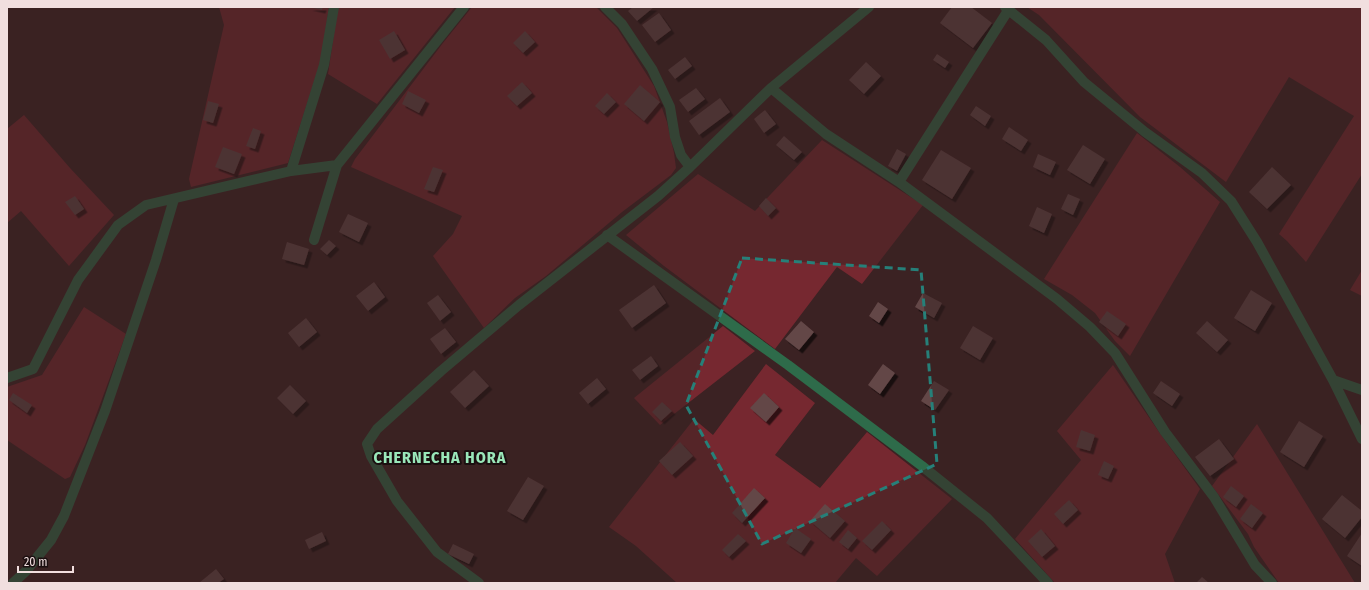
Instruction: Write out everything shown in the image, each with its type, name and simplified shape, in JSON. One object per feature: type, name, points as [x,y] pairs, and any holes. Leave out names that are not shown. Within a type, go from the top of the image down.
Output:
[{"type":"street","points":[[291,171],[324,65],[334,7]]},
{"type":"street","points":[[314,240],[337,165],[464,7]]},
{"type":"street","points":[[604,7],[622,24],[652,69],[670,107],[675,137],[681,155],[690,167]]},
{"type":"street","points":[[479,583],[438,552],[397,501],[371,456],[367,444],[377,429],[441,371],[519,305],[658,196],[771,88],[869,7]]},
{"type":"street","points":[[899,182],[1007,8],[1046,40],[1084,82],[1145,132],[1202,173],[1232,201],[1257,242],[1333,380],[1362,439]]},
{"type":"street","points":[[771,88],[826,134],[899,182],[1057,299],[1090,327],[1115,353],[1166,432],[1214,497],[1255,565],[1272,583]]},
{"type":"street","points":[[7,378],[33,369],[78,280],[118,225],[146,205],[291,171],[337,165]]},
{"type":"street","points":[[13,583],[26,572],[51,540],[64,516],[104,411],[156,260],[174,199]]},
{"type":"street","points":[[607,235],[788,365],[922,466],[987,518],[1048,583]]},
{"type":"street","points":[[1333,380],[1362,390]]},
{"type":"highlighted area","points":[[742,258],[921,270],[937,464],[762,544],[686,405]]},
{"type":"shaded area","points":[[219,7],[329,7],[321,60],[288,163],[191,187],[189,179],[224,25]]},
{"type":"shaded area","points":[[338,7],[455,7],[377,104],[328,74]]},
{"type":"shaded area","points":[[472,7],[596,7],[617,28],[654,86],[667,122],[676,168],[671,175],[622,212],[546,276],[515,298],[484,328],[433,256],[453,234],[462,216],[351,167],[355,159]]},
{"type":"shaded area","points":[[1027,7],[1362,7],[1362,174],[1306,262],[1279,234],[1354,116],[1289,77],[1226,182],[1140,117],[1039,15]]},
{"type":"shaded area","points":[[24,115],[70,168],[114,215],[69,266],[21,211],[7,223],[7,129]]},
{"type":"shaded area","points":[[1137,133],[1180,167],[1220,202],[1130,356],[1115,341],[1095,313],[1072,295],[1044,279]]},
{"type":"shaded area","points":[[822,140],[923,205],[862,284],[837,267],[775,349],[664,266],[626,235],[698,174],[755,211]]},
{"type":"shaded area","points":[[1362,270],[1362,296],[1350,290]]},
{"type":"shaded area","points":[[84,307],[126,334],[85,445],[70,477],[65,479],[7,440],[7,387],[42,375]]},
{"type":"shaded area","points":[[723,326],[755,351],[660,425],[634,398]]},
{"type":"shaded area","points":[[766,364],[815,403],[775,455],[820,488],[867,432],[952,499],[877,576],[856,558],[835,583],[677,583],[636,546],[609,527],[694,419],[713,435]]},
{"type":"shaded area","points":[[1113,365],[1200,489],[1165,554],[1175,583],[1055,583],[1015,539],[1081,460],[1057,431]]},
{"type":"shaded area","points":[[1257,424],[1355,583],[1279,583],[1254,547],[1248,534],[1212,486]]},
{"type":"building","points":[[309,7],[323,7],[322,10]]},
{"type":"building","points":[[633,7],[654,7],[637,21],[628,11]]},
{"type":"building","points":[[952,7],[971,7],[992,23],[973,48],[940,23]]},
{"type":"building","points":[[659,13],[671,30],[655,42],[642,25]]},
{"type":"building","points":[[394,31],[405,50],[390,59],[379,40]]},
{"type":"building","points":[[525,31],[535,42],[523,53],[513,43]]},
{"type":"building","points":[[937,54],[949,62],[945,68],[933,60]]},
{"type":"building","points":[[685,57],[692,66],[675,79],[668,70]]},
{"type":"building","points":[[866,62],[881,76],[864,94],[849,80]]},
{"type":"building","points":[[522,82],[532,93],[517,106],[507,96]]},
{"type":"building","points":[[640,85],[660,102],[644,121],[624,104]]},
{"type":"building","points":[[696,88],[705,99],[688,112],[679,100]]},
{"type":"building","points":[[408,91],[426,100],[419,113],[402,104]]},
{"type":"building","points":[[607,93],[616,102],[604,114],[595,106]]},
{"type":"building","points":[[720,98],[730,112],[699,135],[689,121]]},
{"type":"building","points":[[208,101],[219,104],[213,123],[203,120]]},
{"type":"building","points":[[976,106],[991,116],[985,126],[970,115]]},
{"type":"building","points":[[765,110],[776,124],[764,133],[754,119]]},
{"type":"building","points":[[1009,127],[1028,140],[1021,151],[1002,139]]},
{"type":"building","points":[[253,128],[261,131],[255,149],[246,146]]},
{"type":"building","points":[[784,136],[802,152],[794,160],[776,145]]},
{"type":"building","points":[[1083,145],[1105,159],[1090,184],[1067,170]]},
{"type":"building","points":[[223,147],[242,154],[234,174],[215,167]]},
{"type":"building","points":[[897,149],[906,154],[897,171],[888,166]]},
{"type":"building","points":[[941,150],[971,168],[952,199],[922,180]]},
{"type":"building","points":[[1038,154],[1056,162],[1050,175],[1033,167]]},
{"type":"building","points":[[433,167],[443,170],[434,192],[424,189]]},
{"type":"building","points":[[1272,167],[1291,185],[1267,209],[1249,192]]},
{"type":"building","points":[[1068,194],[1080,199],[1073,215],[1061,209]]},
{"type":"building","points":[[75,196],[84,209],[75,215],[65,202]]},
{"type":"building","points":[[766,198],[776,208],[768,216],[759,206]]},
{"type":"building","points":[[1037,207],[1052,214],[1044,233],[1029,226]]},
{"type":"building","points":[[348,214],[368,223],[359,242],[339,232]]},
{"type":"building","points":[[329,240],[336,246],[327,255],[320,249]]},
{"type":"building","points":[[287,242],[309,249],[304,265],[282,259]]},
{"type":"building","points":[[374,282],[385,297],[368,311],[356,296]]},
{"type":"building","points":[[654,285],[666,303],[632,328],[619,310]]},
{"type":"building","points":[[1251,290],[1272,303],[1255,331],[1234,318]]},
{"type":"building","points":[[923,293],[942,303],[934,318],[915,307]]},
{"type":"building","points":[[438,295],[451,312],[440,321],[427,303]]},
{"type":"building","points":[[878,302],[888,309],[879,323],[869,316]]},
{"type":"building","points":[[1107,311],[1126,324],[1118,336],[1099,322]]},
{"type":"building","points":[[306,318],[317,332],[299,347],[288,333]]},
{"type":"building","points":[[801,321],[814,332],[799,350],[785,339]]},
{"type":"building","points":[[1207,321],[1228,340],[1217,352],[1196,333]]},
{"type":"building","points":[[973,326],[993,338],[980,360],[960,348]]},
{"type":"building","points":[[445,328],[456,342],[441,354],[430,339]]},
{"type":"building","points":[[651,356],[658,366],[640,380],[632,370]]},
{"type":"building","points":[[883,364],[895,373],[880,394],[868,385]]},
{"type":"building","points":[[474,370],[489,386],[465,408],[450,392]]},
{"type":"building","points":[[597,378],[606,389],[588,404],[579,393]]},
{"type":"building","points":[[934,381],[949,390],[935,410],[921,401]]},
{"type":"building","points":[[1161,381],[1180,394],[1172,406],[1153,393]]},
{"type":"building","points":[[290,385],[306,401],[293,414],[277,398]]},
{"type":"building","points":[[13,393],[32,405],[27,413],[9,400]]},
{"type":"building","points":[[764,393],[779,407],[766,422],[750,408]]},
{"type":"building","points":[[662,402],[672,411],[661,421],[652,412]]},
{"type":"building","points":[[1299,421],[1323,436],[1304,467],[1280,452]]},
{"type":"building","points":[[1081,430],[1095,435],[1090,451],[1076,447]]},
{"type":"building","points":[[1219,439],[1234,459],[1210,476],[1195,457]]},
{"type":"building","points":[[680,442],[693,456],[672,475],[659,461]]},
{"type":"building","points":[[1104,461],[1114,466],[1108,479],[1098,475]]},
{"type":"building","points":[[528,477],[544,486],[523,520],[507,511]]},
{"type":"building","points":[[1231,486],[1244,496],[1236,507],[1223,497]]},
{"type":"building","points":[[754,488],[765,498],[742,523],[732,513]]},
{"type":"building","points":[[1342,495],[1362,511],[1362,517],[1345,538],[1322,519]]},
{"type":"building","points":[[1069,500],[1078,510],[1063,524],[1054,514]]},
{"type":"building","points":[[825,504],[845,521],[830,538],[810,521]]},
{"type":"building","points":[[1251,504],[1263,513],[1252,528],[1240,519]]},
{"type":"building","points":[[882,521],[891,530],[872,550],[862,541]]},
{"type":"building","points":[[795,528],[811,539],[801,553],[786,543]]},
{"type":"building","points":[[1041,529],[1055,546],[1042,557],[1028,541]]},
{"type":"building","points":[[848,530],[857,538],[848,549],[839,542]]},
{"type":"building","points":[[322,532],[326,541],[309,549],[305,540]]},
{"type":"building","points":[[1362,533],[1362,566],[1347,556]]},
{"type":"building","points":[[738,534],[746,541],[729,557],[722,550]]},
{"type":"building","points":[[453,544],[474,554],[469,564],[448,554]]},
{"type":"building","points":[[216,569],[224,579],[218,583],[199,583]]},
{"type":"building","points":[[1202,577],[1209,583],[1196,583]]},
{"type":"district","name":"CHERNECHA HORA","points":[[440,457]]}]
